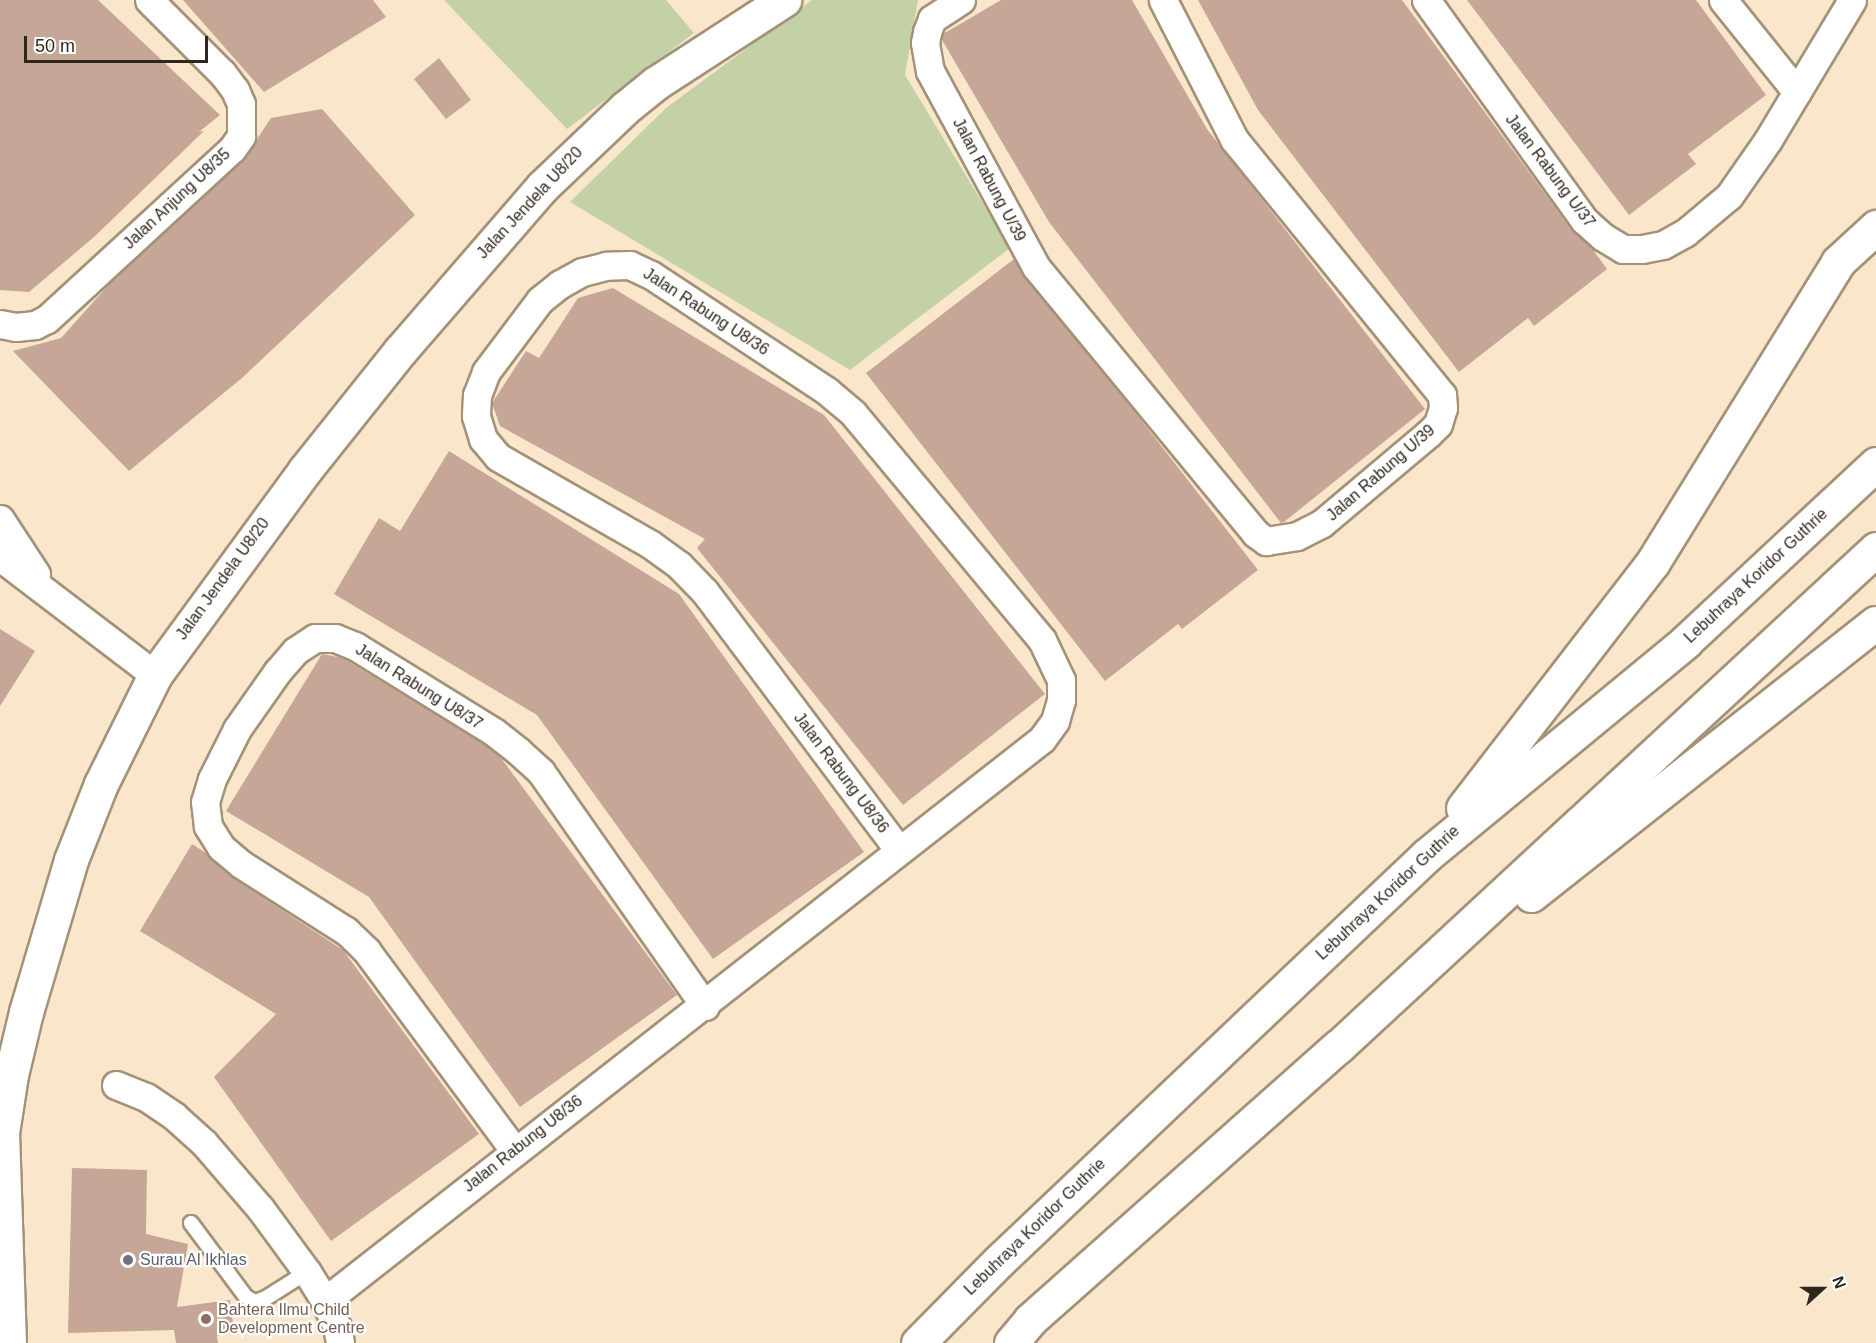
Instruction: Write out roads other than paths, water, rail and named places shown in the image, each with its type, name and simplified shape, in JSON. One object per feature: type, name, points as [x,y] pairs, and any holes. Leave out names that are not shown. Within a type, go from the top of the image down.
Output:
[{"type":"main road","name":"Jalan Jendela U8/20","points":[[9,1343],[1,1133],[26,1012],[71,860],[101,784],[155,675],[305,470],[407,342],[542,187],[617,116],[656,83],[784,0]]},
{"type":"main road","points":[[1427,855],[1653,562],[1838,262],[1876,226]]},
{"type":"main road","name":"Lebuhraya Koridor Guthrie","points":[[918,1343],[999,1260],[1427,855],[1685,642],[1876,464]]},
{"type":"main road","points":[[1011,1343],[1030,1320],[1338,1047],[1876,549]]},
{"type":"main road","points":[[1338,1047],[1876,623]]},
{"type":"street","name":"Jalan Anjung U8/35","points":[[0,324],[16,327],[35,325],[47,319],[232,149],[241,136],[243,121],[241,104],[235,90],[222,73],[149,0]]},
{"type":"street","name":"Jalan Rabung U/39","points":[[961,0],[932,19],[925,44],[930,71],[1036,267],[1255,533],[1266,541],[1290,538],[1322,524],[1428,434],[1438,424],[1443,408],[1442,394],[1234,139],[1163,0]]},
{"type":"street","name":"Jalan Rabung U/37","points":[[1426,0],[1584,220],[1603,237],[1623,249],[1642,249],[1663,245],[1686,233],[1729,196],[1768,140],[1852,0]]},
{"type":"street","points":[[1723,0],[1797,92]]},
{"type":"street","name":"Jalan Rabung U8/36","points":[[325,1301],[514,1150],[705,1006],[899,850],[1042,739],[1055,721],[1061,700],[1060,681],[1042,640],[853,413],[827,391],[651,275],[630,265],[606,266],[582,272],[560,284],[540,300],[486,372],[477,395],[476,416],[483,439],[498,457],[650,544],[679,564],[705,592],[899,850]]},
{"type":"street","points":[[0,519],[56,598]]},
{"type":"street","points":[[0,557],[155,675]]},
{"type":"street","name":"Jalan Rabung U8/37","points":[[514,1150],[367,951],[346,931],[241,864],[221,847],[208,826],[205,802],[217,769],[237,729],[277,672],[295,651],[315,638],[336,638],[355,646],[494,732],[518,751],[541,772],[705,1006]]},
{"type":"street","points":[[116,1085],[146,1097],[174,1116],[204,1143],[260,1208],[307,1272],[325,1301],[337,1327],[340,1343]]},
{"type":"lane","points":[[191,1224],[246,1297],[255,1302],[266,1298],[307,1272]]},
{"type":"place","name":"Surau Al Ikhlas","points":[[128,1260]]},
{"type":"place","name":"Bahtera Ilmu Child Development Centre","points":[[206,1319]]}]
